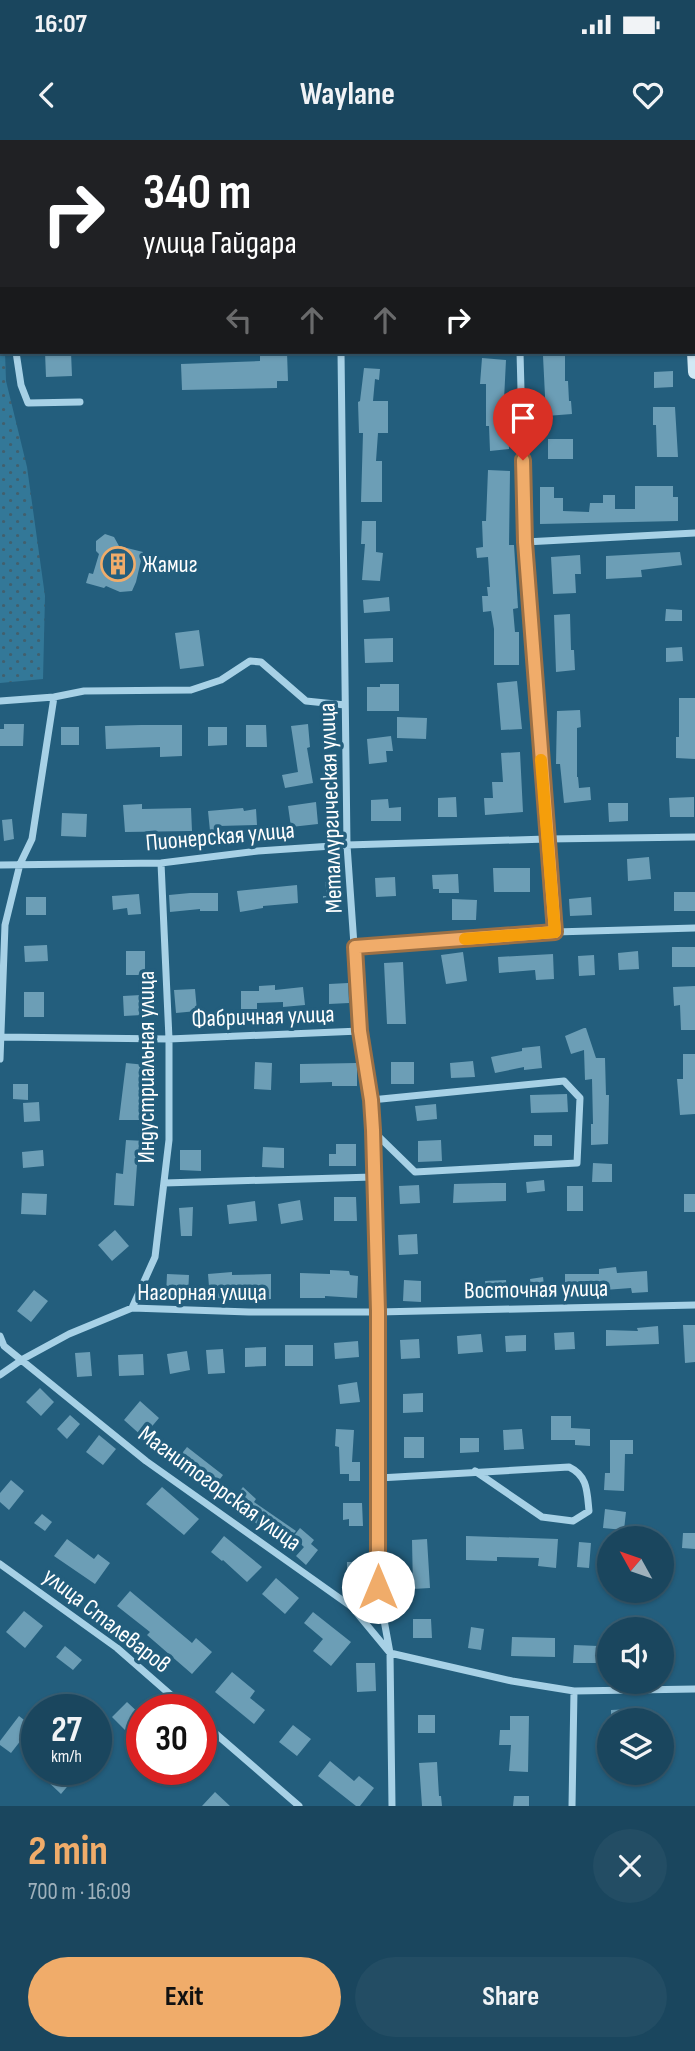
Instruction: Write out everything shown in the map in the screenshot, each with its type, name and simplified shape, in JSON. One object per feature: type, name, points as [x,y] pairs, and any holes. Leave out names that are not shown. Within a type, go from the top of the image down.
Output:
[{"type":"street","points":[[16,354],[21,385],[29,403],[80,402]]},
{"type":"street","name":"Металлургическая улица","points":[[341,354],[347,845],[360,1031],[373,1130],[378,1311],[378,1587],[390,1653],[392,1806]]},
{"type":"street","points":[[520,354],[525,542],[555,932]]},
{"type":"street","points":[[694,354],[695,372]]},
{"type":"street","points":[[525,542],[695,533]]},
{"type":"street","points":[[0,701],[54,697],[84,691],[191,690],[221,681],[250,661],[261,662],[306,701],[345,705]]},
{"type":"street","points":[[0,1059],[5,925],[20,864],[32,839],[54,697]]},
{"type":"street","name":"Пионерская улица","points":[[0,865],[161,863],[258,851],[347,845],[695,837]]},
{"type":"street","name":"Индустриальная улица","points":[[132,1308],[155,1257],[169,1140],[169,1039],[161,863]]},
{"type":"street","points":[[355,947],[555,932],[695,928]]},
{"type":"street","name":"Фабричная улица","points":[[1,1037],[169,1039],[360,1031]]},
{"type":"street","points":[[371,1100],[564,1081],[580,1098],[577,1163],[415,1172],[373,1130]]},
{"type":"street","points":[[164,1183],[373,1177]]},
{"type":"street","name":"Восточная улица","points":[[378,1311],[695,1305]]},
{"type":"street","name":"Нагорная улица","points":[[0,1375],[69,1334],[132,1308],[249,1312],[378,1311]]},
{"type":"street","name":"Магнитогорская улица","points":[[0,1336],[4,1346],[146,1461],[352,1607],[390,1653]]},
{"type":"street","points":[[379,1478],[475,1471],[569,1467],[578,1471],[586,1482],[589,1511],[573,1521],[542,1517],[475,1471]]},
{"type":"street","name":"улица Сталеваров","points":[[0,1564],[117,1648],[170,1694]]},
{"type":"street","points":[[390,1653],[512,1681],[574,1690],[695,1689]]},
{"type":"street","points":[[572,1806],[574,1690]]},
{"type":"street","points":[[217,1735],[299,1806]]},
{"type":"shaded area","points":[[0,354],[5,354],[6,381],[27,467],[45,596],[43,679],[0,683]]},
{"type":"building","points":[[45,354],[71,354],[72,376],[46,377]]},
{"type":"building","points":[[260,354],[287,354],[288,381],[277,381],[277,388],[182,390],[181,364],[260,361]]},
{"type":"building","points":[[565,355],[565,381],[568,381],[572,414],[546,416],[543,356]]},
{"type":"building","points":[[482,358],[506,360],[504,400],[508,400],[509,449],[490,451],[489,426],[486,426],[486,384],[480,384]]},
{"type":"building","points":[[364,368],[380,369],[379,380],[375,379],[373,401],[388,401],[388,433],[378,433],[376,461],[382,461],[382,502],[361,502],[363,433],[359,433],[358,402]]},
{"type":"building","points":[[673,371],[673,387],[654,388],[654,372]]},
{"type":"building","points":[[653,407],[675,407],[678,457],[657,457]]},
{"type":"building","points":[[548,439],[573,439],[573,459],[548,459]]},
{"type":"building","points":[[488,470],[510,471],[509,545],[514,545],[518,608],[513,609],[515,632],[519,632],[519,665],[494,665],[491,611],[483,612],[482,596],[488,596],[487,587],[490,587],[488,557],[477,558],[476,548],[483,547],[482,521],[486,521]]},
{"type":"building","points":[[635,486],[673,486],[673,497],[678,497],[678,521],[540,524],[540,487],[554,487],[554,498],[563,498],[563,511],[589,512],[590,503],[603,503],[603,495],[615,495],[615,509],[635,509]]},
{"type":"building","points":[[362,521],[376,521],[376,552],[383,553],[380,581],[362,580],[365,544],[361,544]]},
{"type":"building","name":"Жамиг","points":[[105,534],[114,537],[119,546],[143,552],[132,591],[120,592],[106,586],[104,588],[86,583],[89,573],[93,574],[99,554],[96,551],[96,541]]},
{"type":"building","points":[[680,552],[682,565],[641,570],[642,577],[606,579],[606,556]]},
{"type":"building","points":[[580,555],[581,574],[575,574],[576,593],[553,594],[551,557]]},
{"type":"building","points":[[389,597],[390,611],[364,613],[363,600]]},
{"type":"building","points":[[666,609],[682,610],[682,621],[665,621]]},
{"type":"building","points":[[570,614],[571,650],[574,650],[575,670],[556,672],[554,615]]},
{"type":"building","points":[[199,630],[204,666],[180,669],[175,633]]},
{"type":"building","points":[[393,638],[393,662],[365,663],[364,639]]},
{"type":"building","points":[[682,647],[683,661],[666,662],[666,648]]},
{"type":"building","points":[[517,681],[522,729],[501,730],[497,683]]},
{"type":"building","points":[[380,684],[399,684],[399,711],[367,711],[367,687],[380,687]]},
{"type":"building","points":[[679,698],[695,698],[695,759],[676,758]]},
{"type":"building","points":[[580,710],[581,727],[577,728],[577,777],[579,788],[590,787],[591,800],[564,803],[560,764],[556,764],[557,711]]},
{"type":"building","points":[[397,717],[427,718],[426,739],[397,738]]},
{"type":"building","points":[[4,724],[24,724],[23,746],[0,746],[0,729],[4,729]]},
{"type":"building","points":[[308,724],[310,747],[307,748],[313,783],[285,788],[282,775],[298,772],[291,726]]},
{"type":"building","points":[[182,725],[182,756],[160,757],[160,747],[106,749],[105,726]]},
{"type":"building","points":[[246,725],[266,725],[267,747],[246,747]]},
{"type":"building","points":[[61,727],[79,727],[79,745],[61,745]]},
{"type":"building","points":[[208,727],[227,727],[227,745],[208,746]]},
{"type":"building","points":[[391,736],[393,751],[386,751],[387,762],[369,764],[367,739]]},
{"type":"building","points":[[520,752],[523,812],[485,815],[484,798],[493,798],[492,782],[503,782],[501,753]]},
{"type":"building","points":[[456,797],[457,817],[438,817],[438,798]]},
{"type":"building","points":[[694,797],[694,817],[670,817],[669,798]]},
{"type":"building","points":[[388,799],[389,808],[401,807],[401,821],[371,821],[371,800]]},
{"type":"building","points":[[316,802],[318,824],[291,827],[288,806]]},
{"type":"building","points":[[608,803],[628,803],[628,821],[609,822]]},
{"type":"building","points":[[142,804],[142,809],[191,808],[192,831],[125,832],[123,805]]},
{"type":"building","points":[[243,808],[244,811],[256,809],[257,825],[219,826],[219,830],[210,831],[208,811]]},
{"type":"building","points":[[62,813],[87,814],[86,837],[61,836]]},
{"type":"building","points":[[12,819],[14,839],[4,841],[2,820]]},
{"type":"building","points":[[649,857],[651,879],[628,881],[627,859]]},
{"type":"building","points":[[493,868],[530,868],[530,892],[494,892]]},
{"type":"building","points":[[458,874],[459,893],[439,893],[439,889],[433,889],[432,875]]},
{"type":"building","points":[[395,877],[396,896],[376,897],[375,878]]},
{"type":"building","points":[[338,881],[341,905],[324,907],[323,896],[327,896],[325,882]]},
{"type":"building","points":[[297,885],[298,903],[263,906],[240,912],[237,891]]},
{"type":"building","points":[[674,892],[695,892],[695,911],[674,911]]},
{"type":"building","points":[[218,893],[218,911],[200,909],[170,912],[169,895]]},
{"type":"building","points":[[139,894],[141,914],[128,915],[127,908],[113,910],[112,896]]},
{"type":"building","points":[[26,897],[46,897],[46,915],[26,915]]},
{"type":"building","points":[[591,897],[592,915],[570,916],[569,899]]},
{"type":"building","points":[[452,899],[477,900],[476,920],[452,920]]},
{"type":"building","points":[[47,945],[48,961],[25,962],[24,946]]},
{"type":"building","points":[[672,947],[695,947],[695,967],[672,967]]},
{"type":"building","points":[[126,951],[145,951],[145,975],[126,975]]},
{"type":"building","points":[[638,951],[639,969],[619,970],[618,953]]},
{"type":"building","points":[[463,952],[467,981],[446,984],[441,955]]},
{"type":"building","points":[[553,954],[554,979],[536,980],[535,970],[499,973],[498,957]]},
{"type":"building","points":[[594,955],[595,975],[579,976],[578,956]]},
{"type":"building","points":[[403,962],[406,1024],[387,1024],[384,963]]},
{"type":"building","points":[[348,983],[349,1003],[329,1004],[329,984]]},
{"type":"building","points":[[275,985],[275,990],[303,987],[305,1005],[283,1007],[283,1002],[257,1003],[257,1009],[241,1009],[241,991],[259,991],[259,986]]},
{"type":"building","points":[[695,986],[695,1030],[681,1030],[680,1005],[674,1006],[673,987]]},
{"type":"building","points":[[195,989],[197,1011],[176,1013],[174,990]]},
{"type":"building","points":[[24,992],[44,992],[44,1017],[24,1017]]},
{"type":"building","points":[[141,995],[142,1015],[124,1016],[123,996]]},
{"type":"building","points":[[584,1028],[596,1058],[605,1058],[606,1095],[609,1095],[608,1144],[591,1145],[592,1079],[585,1080],[584,1050],[571,1054],[565,1036]]},
{"type":"building","points":[[540,1046],[542,1068],[524,1070],[524,1067],[495,1073],[491,1057]]},
{"type":"building","points":[[683,1054],[695,1054],[695,1114],[680,1115],[677,1079],[683,1079]]},
{"type":"building","points":[[473,1061],[475,1077],[451,1078],[450,1063]]},
{"type":"building","points":[[255,1062],[272,1063],[271,1090],[254,1089]]},
{"type":"building","points":[[391,1062],[414,1062],[414,1084],[391,1084]]},
{"type":"building","points":[[126,1063],[146,1065],[144,1120],[119,1120]]},
{"type":"building","points":[[357,1063],[357,1086],[332,1086],[332,1082],[300,1083],[300,1064]]},
{"type":"building","points":[[13,1084],[28,1084],[28,1100],[13,1099]]},
{"type":"building","points":[[567,1094],[568,1112],[531,1113],[530,1095]]},
{"type":"building","points":[[39,1102],[40,1121],[24,1122],[23,1103]]},
{"type":"building","points":[[436,1104],[437,1119],[417,1121],[415,1106]]},
{"type":"building","points":[[534,1135],[552,1135],[552,1146],[534,1146]]},
{"type":"building","points":[[126,1140],[145,1141],[144,1165],[137,1165],[134,1206],[114,1205],[116,1173],[123,1174]]},
{"type":"building","points":[[441,1140],[442,1161],[418,1162],[418,1141]]},
{"type":"building","points":[[336,1144],[356,1144],[356,1166],[329,1166],[329,1154],[336,1154]]},
{"type":"building","points":[[263,1147],[284,1148],[284,1168],[262,1167]]},
{"type":"building","points":[[43,1150],[44,1166],[23,1168],[22,1152]]},
{"type":"building","points":[[180,1150],[201,1150],[201,1171],[180,1170]]},
{"type":"building","points":[[593,1163],[612,1164],[612,1182],[592,1182]]},
{"type":"building","points":[[544,1180],[545,1191],[527,1193],[526,1182]]},
{"type":"building","points":[[506,1183],[506,1201],[453,1203],[454,1184]]},
{"type":"building","points":[[419,1185],[420,1203],[400,1204],[399,1186]]},
{"type":"building","points":[[567,1186],[583,1186],[583,1211],[567,1211]]},
{"type":"building","points":[[22,1193],[47,1194],[46,1215],[21,1214]]},
{"type":"building","points":[[684,1194],[695,1194],[695,1212],[684,1212]]},
{"type":"building","points":[[334,1197],[356,1197],[357,1221],[334,1221]]},
{"type":"building","points":[[300,1200],[303,1220],[281,1224],[278,1204]]},
{"type":"building","points":[[255,1201],[257,1221],[229,1224],[227,1205]]},
{"type":"building","points":[[193,1207],[192,1236],[181,1236],[179,1208]]},
{"type":"building","points":[[115,1230],[129,1246],[112,1261],[98,1245]]},
{"type":"building","points":[[417,1234],[418,1254],[399,1255],[398,1235]]},
{"type":"building","points":[[616,1267],[617,1273],[647,1271],[648,1292],[632,1293],[631,1288],[565,1293],[565,1274],[599,1274],[599,1269]]},
{"type":"building","points":[[330,1270],[349,1271],[350,1275],[358,1276],[357,1298],[300,1298],[300,1273],[330,1274]]},
{"type":"building","points":[[232,1272],[232,1275],[271,1274],[271,1299],[251,1300],[250,1295],[210,1299],[208,1274]]},
{"type":"building","points":[[167,1274],[189,1275],[188,1296],[166,1295]]},
{"type":"building","points":[[543,1277],[545,1293],[532,1294],[530,1279]]},
{"type":"building","points":[[404,1280],[421,1281],[421,1302],[403,1301]]},
{"type":"building","points":[[506,1280],[507,1295],[487,1297],[485,1281]]},
{"type":"building","points":[[34,1290],[48,1301],[31,1322],[17,1311]]},
{"type":"building","points":[[683,1325],[695,1325],[695,1362],[685,1363]]},
{"type":"building","points":[[658,1326],[659,1344],[606,1346],[606,1330],[638,1331],[637,1328]]},
{"type":"building","points":[[574,1332],[575,1349],[555,1350],[554,1333]]},
{"type":"building","points":[[481,1334],[483,1352],[458,1354],[457,1336]]},
{"type":"building","points":[[526,1335],[526,1351],[506,1352],[505,1336]]},
{"type":"building","points":[[419,1339],[420,1358],[401,1359],[400,1340]]},
{"type":"building","points":[[358,1341],[359,1357],[335,1359],[334,1343]]},
{"type":"building","points":[[285,1345],[313,1345],[313,1366],[285,1366]]},
{"type":"building","points":[[266,1347],[266,1366],[245,1367],[245,1348]]},
{"type":"building","points":[[223,1349],[225,1373],[208,1374],[206,1350]]},
{"type":"building","points":[[187,1351],[190,1370],[170,1374],[167,1354]]},
{"type":"building","points":[[90,1352],[92,1376],[77,1377],[75,1353]]},
{"type":"building","points":[[143,1354],[144,1375],[119,1376],[118,1355]]},
{"type":"building","points":[[357,1382],[360,1402],[340,1404],[338,1385]]},
{"type":"building","points":[[40,1388],[54,1402],[41,1416],[26,1402]]},
{"type":"building","points":[[423,1393],[423,1412],[403,1413],[403,1394]]},
{"type":"building","points":[[140,1401],[159,1418],[143,1437],[124,1420]]},
{"type":"building","points":[[70,1415],[80,1424],[67,1439],[57,1429]]},
{"type":"building","points":[[551,1416],[571,1416],[571,1428],[590,1429],[590,1446],[575,1445],[575,1440],[551,1440]]},
{"type":"building","points":[[336,1429],[354,1430],[352,1462],[360,1462],[360,1481],[349,1481],[349,1474],[340,1474],[339,1447],[335,1446]]},
{"type":"building","points":[[522,1429],[524,1449],[504,1450],[503,1430]]},
{"type":"building","points":[[99,1435],[116,1449],[103,1465],[86,1452]]},
{"type":"building","points":[[404,1437],[424,1437],[424,1458],[404,1458]]},
{"type":"building","points":[[460,1438],[479,1438],[479,1452],[460,1453]]},
{"type":"building","points":[[610,1440],[633,1440],[633,1454],[625,1454],[624,1491],[604,1490],[605,1473],[610,1473]]},
{"type":"building","points":[[187,1447],[223,1475],[214,1487],[176,1461]]},
{"type":"building","points":[[11,1480],[24,1491],[9,1510],[0,1502],[0,1493]]},
{"type":"building","points":[[162,1487],[199,1519],[184,1535],[146,1504]]},
{"type":"building","points":[[243,1487],[256,1499],[254,1502],[296,1531],[283,1544],[230,1503]]},
{"type":"building","points":[[343,1503],[362,1503],[363,1526],[349,1526],[349,1519],[343,1520]]},
{"type":"building","points":[[605,1509],[626,1512],[624,1526],[603,1526]]},
{"type":"building","points":[[42,1514],[52,1522],[45,1531],[34,1523]]},
{"type":"building","points":[[300,1528],[314,1540],[311,1544],[318,1550],[306,1565],[296,1556],[304,1547],[293,1537]]},
{"type":"building","points":[[683,1533],[695,1533],[695,1549],[682,1548]]},
{"type":"building","points":[[224,1536],[262,1567],[247,1582],[211,1552]]},
{"type":"building","points":[[466,1536],[558,1539],[556,1568],[538,1566],[539,1558],[497,1557],[497,1561],[466,1560]]},
{"type":"building","points":[[67,1539],[94,1559],[98,1554],[110,1563],[95,1584],[54,1556]]},
{"type":"building","points":[[427,1539],[430,1588],[413,1589],[412,1540]]},
{"type":"building","points":[[579,1542],[591,1543],[589,1568],[577,1567]]},
{"type":"building","points":[[347,1562],[368,1562],[368,1579],[347,1580]]},
{"type":"building","points":[[276,1578],[299,1598],[285,1614],[262,1594]]},
{"type":"building","points":[[130,1591],[192,1643],[196,1638],[212,1652],[192,1674],[147,1635],[150,1632],[117,1606]]},
{"type":"building","points":[[24,1611],[43,1626],[25,1648],[6,1632]]},
{"type":"building","points":[[313,1612],[351,1642],[331,1666],[313,1651],[323,1639],[304,1623]]},
{"type":"building","points":[[413,1619],[431,1619],[432,1638],[413,1638]]},
{"type":"building","points":[[471,1627],[484,1629],[481,1650],[468,1648]]},
{"type":"building","points":[[512,1637],[555,1638],[555,1657],[511,1656]]},
{"type":"building","points":[[574,1645],[597,1646],[597,1663],[573,1663]]},
{"type":"building","points":[[65,1646],[82,1660],[73,1670],[56,1657]]},
{"type":"building","points":[[356,1663],[375,1663],[376,1691],[357,1692]]},
{"type":"building","points":[[232,1672],[255,1691],[250,1698],[265,1710],[254,1724],[215,1692]]},
{"type":"building","points":[[126,1703],[126,1731],[112,1717]]},
{"type":"building","points":[[418,1715],[435,1715],[435,1733],[418,1733]]},
{"type":"building","points":[[19,1716],[21,1718],[21,1740],[11,1753],[0,1745],[0,1741]]},
{"type":"building","points":[[510,1716],[529,1716],[528,1772],[509,1771],[511,1745],[499,1745],[500,1730],[510,1730]]},
{"type":"building","points":[[293,1725],[311,1739],[297,1756],[279,1742]]},
{"type":"building","points":[[330,1761],[354,1781],[359,1776],[374,1788],[360,1806],[356,1806],[318,1776]]},
{"type":"building","points":[[437,1762],[442,1806],[422,1806],[419,1763]]},
{"type":"building","points":[[51,1785],[69,1785],[61,1794]]},
{"type":"building","points":[[215,1792],[230,1806],[202,1806]]},
{"type":"building","points":[[514,1796],[529,1796],[529,1806],[513,1806]]},
{"type":"slow traffic","points":[[465,939],[555,932],[541,760]]},
{"type":"place","name":"Жамиг","points":[[118,564]]},
{"type":"route","points":[[378,1587],[378,1311],[373,1130],[360,1031],[355,947],[555,932],[525,542],[523,460]]}]
